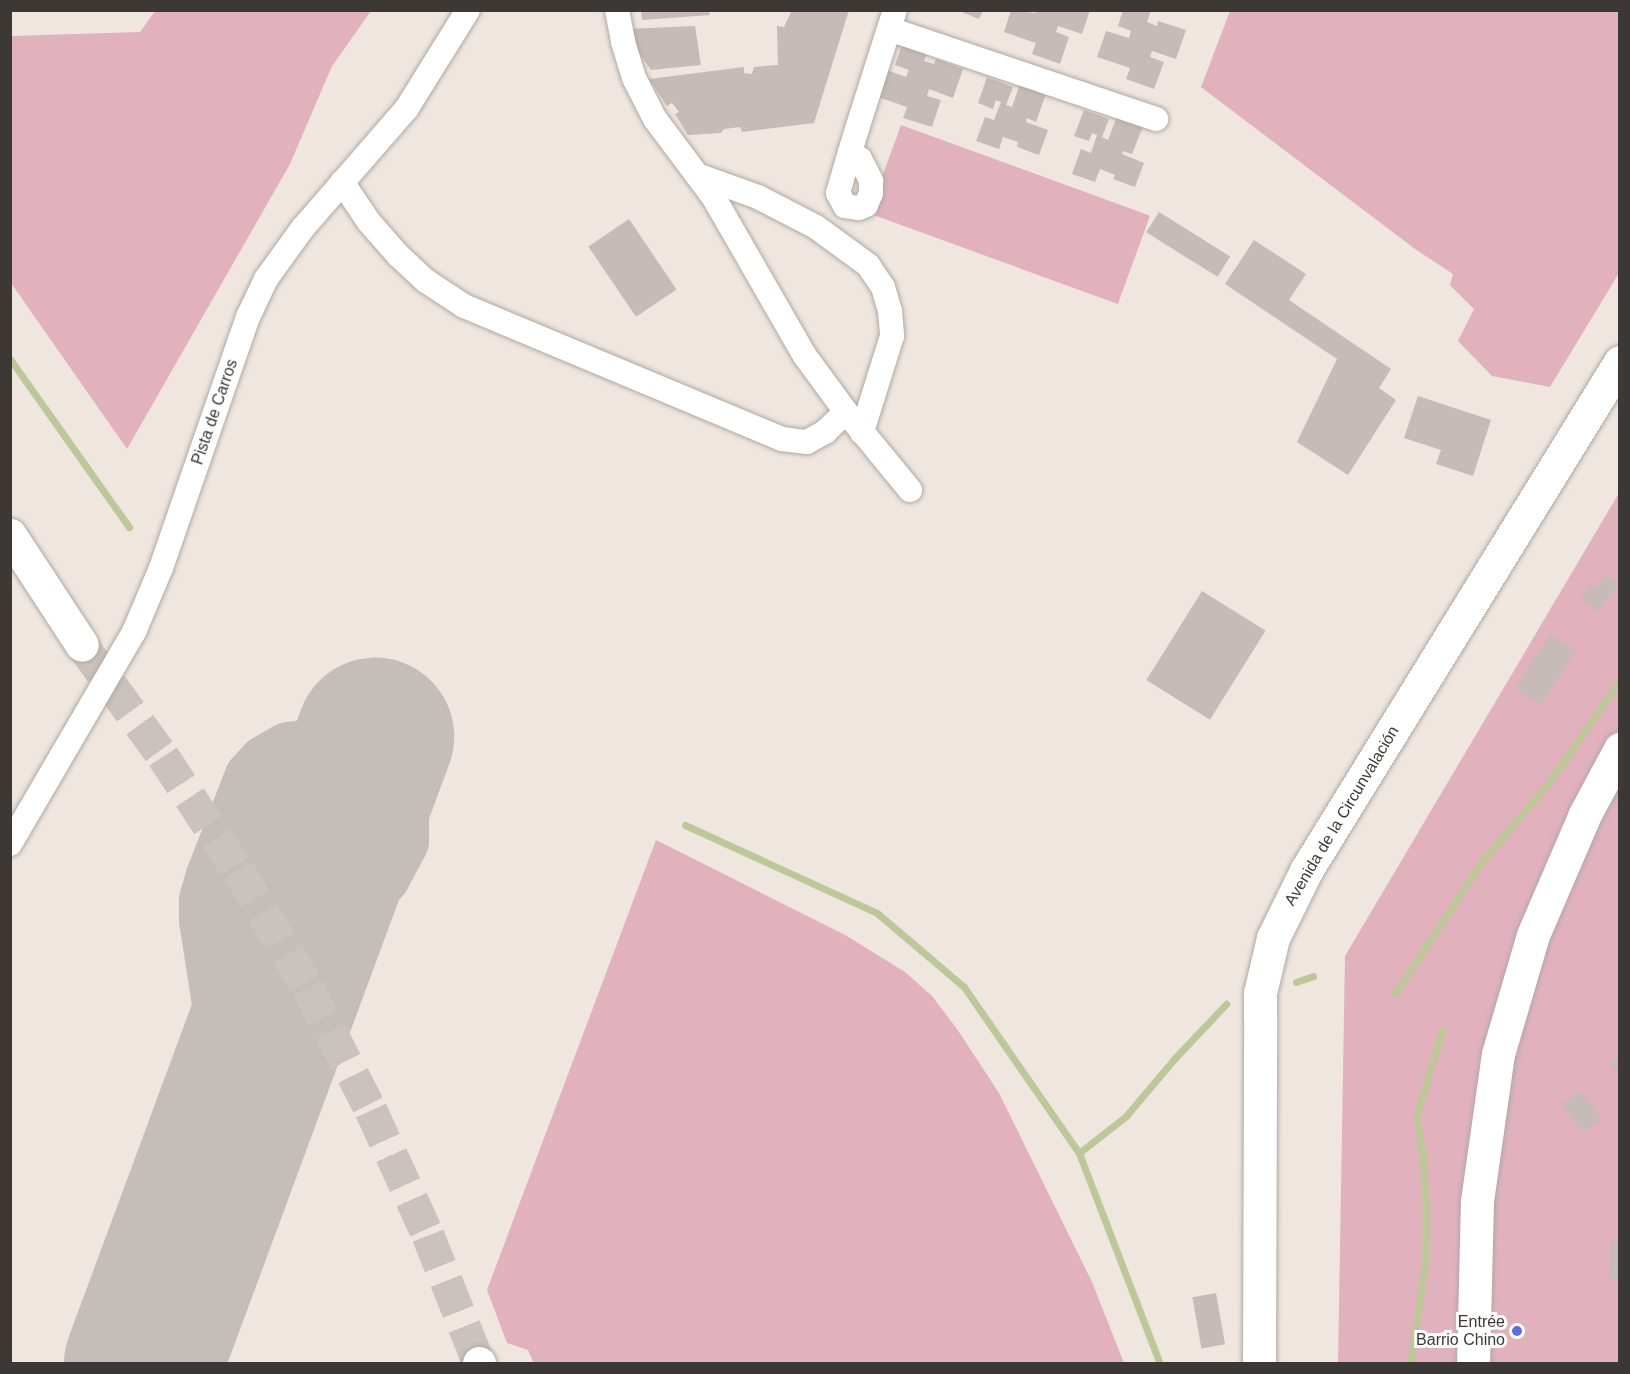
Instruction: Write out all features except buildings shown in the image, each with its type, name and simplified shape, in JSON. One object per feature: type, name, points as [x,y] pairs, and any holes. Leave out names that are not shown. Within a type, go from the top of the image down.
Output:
[{"type":"main road","name":"Avenida de la Circunvalación","points":[[1259,1364],[1260,993],[1273,938],[1307,869],[1620,362]]},
{"type":"main road","points":[[10,535],[82,645]]},
{"type":"main road","points":[[1473,1364],[1477,1201],[1498,1054],[1533,935],[1585,814],[1620,749]]},
{"type":"street","name":"Pista de Carros","points":[[10,844],[134,632],[161,568],[256,297],[284,252],[407,108],[468,10]]},
{"type":"street","points":[[617,10],[622,42],[644,99],[668,139],[714,198],[805,356],[846,412],[910,490]]},
{"type":"street","points":[[850,152],[892,20],[1156,119]]},
{"type":"street","points":[[697,175],[759,197],[816,227],[868,265],[883,287],[891,311],[892,336],[862,432]]},
{"type":"street","points":[[342,182],[369,222],[398,255],[426,281],[464,306],[782,439],[807,442],[825,432],[846,412]]},
{"type":"shaded area","points":[[156,10],[371,11],[332,66],[290,164],[127,449],[11,283],[11,36],[140,32]]},
{"type":"shaded area","points":[[1230,11],[1619,11],[1619,273],[1550,387],[1492,376],[1458,341],[1474,309],[1450,285],[1453,274],[1415,249],[1201,87]]},
{"type":"shaded area","points":[[901,125],[1150,216],[1118,304],[869,213]]},
{"type":"shaded area","points":[[1619,493],[1619,1363],[1338,1364],[1345,956]]},
{"type":"shaded area","points":[[656,840],[845,935],[905,972],[932,996],[957,1029],[999,1093],[1092,1282],[1124,1363],[534,1364],[528,1350],[507,1343],[487,1290]]},
{"type":"waterway","points":[[10,359],[129,527]]},
{"type":"waterway","points":[[1395,993],[1482,861],[1550,781],[1620,680]]},
{"type":"waterway","points":[[685,825],[877,913],[964,987],[1079,1153],[1160,1364]]},
{"type":"waterway","points":[[1296,982],[1313,976]]},
{"type":"waterway","points":[[1079,1153],[1126,1116],[1174,1059],[1226,1004]]},
{"type":"waterway","points":[[1410,1364],[1425,1264],[1426,1211],[1423,1159],[1416,1116],[1442,1031]]},
{"type":"taxiway","points":[[214,1171],[236,1087],[210,919],[210,900],[255,779],[268,765],[289,753],[326,748],[349,754],[374,768],[388,786],[397,811],[397,840],[379,874],[358,892],[311,919],[302,930]]},
{"type":"runway","points":[[143,1364],[375,737]]},
{"type":"tunnel","points":[[82,645],[163,756],[238,870],[308,988],[371,1110],[428,1235],[479,1363]]},
{"type":"place","name":"Entrée Barrio Chino","points":[[1517,1331]]}]
